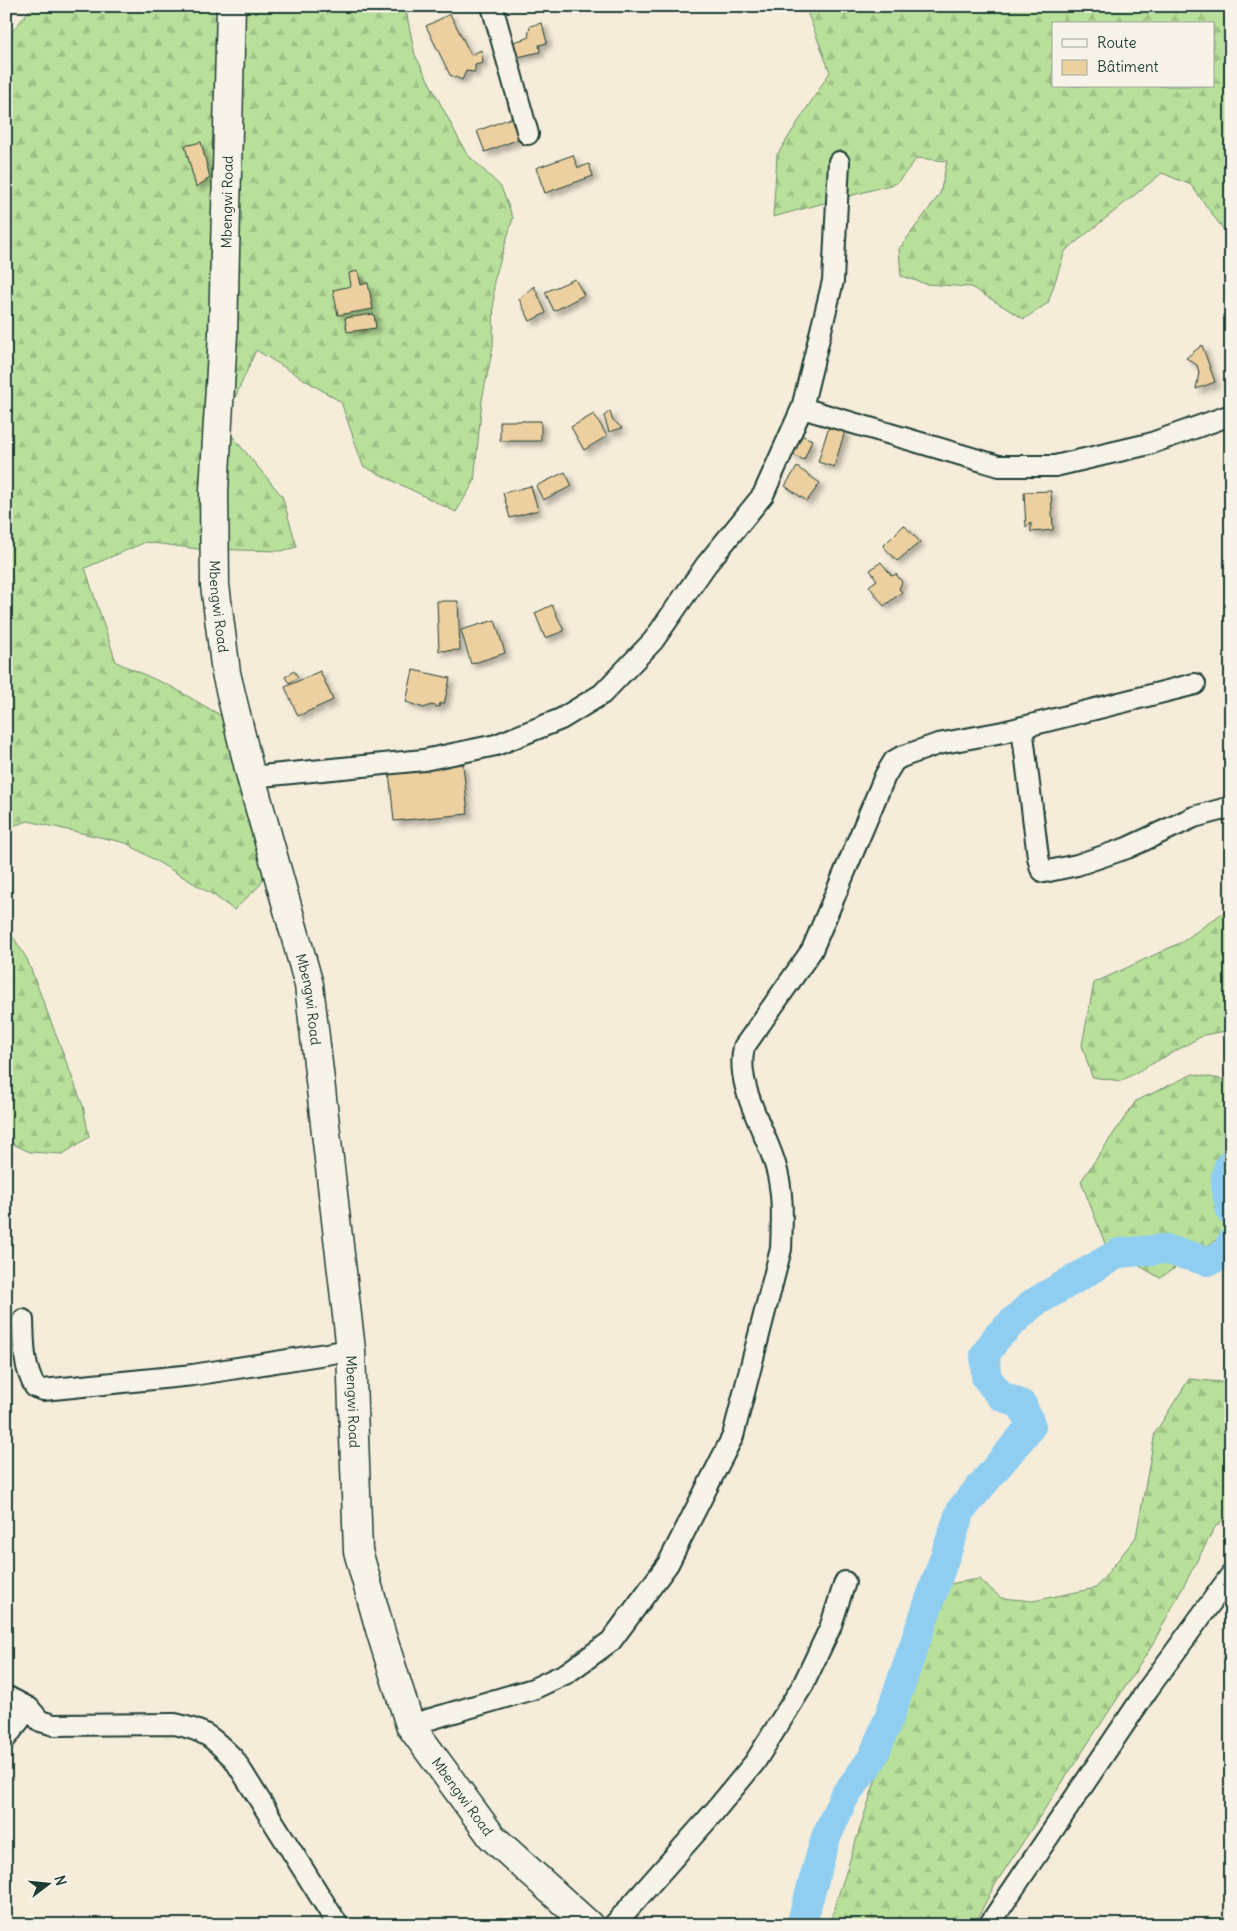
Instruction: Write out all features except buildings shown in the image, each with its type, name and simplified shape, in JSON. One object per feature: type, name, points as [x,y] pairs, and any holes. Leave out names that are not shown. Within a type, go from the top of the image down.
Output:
[{"type":"main road","name":"Mbengwi Road","points":[[231,6],[223,334],[214,491],[215,585],[226,674],[309,985],[351,1350],[358,1551],[410,1725],[492,1837],[589,1925]]},
{"type":"street","points":[[492,6],[528,134]]},
{"type":"street","points":[[252,777],[424,760],[496,745],[561,719],[602,694],[653,641],[706,565],[763,495],[802,408],[833,281],[838,162]]},
{"type":"street","points":[[802,408],[999,466],[1055,466],[1149,444],[1231,415]]},
{"type":"street","points":[[410,1725],[533,1689],[568,1673],[611,1641],[668,1564],[733,1436],[781,1249],[781,1190],[775,1164],[744,1081],[741,1059],[744,1047],[812,950],[885,776],[894,761],[938,744],[1022,727],[1195,684]]},
{"type":"street","points":[[1022,727],[1038,857],[1041,869],[1044,872],[1077,865],[1127,848],[1194,817],[1231,806]]},
{"type":"street","points":[[24,1320],[27,1370],[35,1387],[43,1390],[193,1375],[351,1350]]},
{"type":"street","points":[[988,1925],[1148,1689],[1231,1575]]},
{"type":"street","points":[[614,1925],[714,1812],[755,1762],[803,1685],[830,1628],[845,1582]]},
{"type":"street","points":[[6,1696],[29,1708],[40,1721],[54,1724],[175,1724],[212,1736],[234,1759],[338,1925]]},
{"type":"street","points":[[6,1738],[29,1708]]},
{"type":"green space","points":[[33,6],[405,6],[415,55],[466,153],[501,187],[513,218],[494,281],[493,347],[482,400],[474,482],[456,512],[363,466],[341,402],[256,350],[223,425],[282,496],[297,547],[281,551],[198,549],[146,542],[85,568],[116,662],[172,687],[220,715],[267,777],[274,836],[261,884],[234,910],[215,896],[126,843],[28,821],[6,828],[6,39]]},
{"type":"green space","points":[[805,6],[1231,6],[1231,234],[1226,233],[1191,185],[1162,173],[1065,251],[1048,303],[1024,319],[971,287],[926,284],[901,276],[899,249],[940,194],[947,161],[917,158],[897,183],[773,217],[777,155],[830,72]]},
{"type":"green space","points":[[1231,907],[1231,1030],[1204,1035],[1121,1081],[1092,1077],[1082,1045],[1094,983],[1182,942]]},
{"type":"green space","points":[[6,932],[10,932],[27,959],[83,1106],[89,1137],[63,1154],[30,1152],[6,1141]]},
{"type":"green space","points":[[1193,1074],[1226,1080],[1231,1089],[1231,1230],[1160,1278],[1106,1246],[1081,1181],[1136,1101]]},
{"type":"green space","points":[[1189,1379],[1231,1383],[1231,1514],[1215,1527],[1150,1649],[994,1886],[974,1925],[829,1925],[920,1641],[949,1584],[979,1579],[1001,1598],[1033,1601],[1096,1588],[1136,1537],[1155,1433]]},
{"type":"waterway","points":[[1231,1163],[1226,1174],[1227,1193],[1231,1211]]},
{"type":"waterway","points":[[801,1925],[826,1837],[844,1797],[872,1759],[889,1718],[961,1510],[1031,1426],[1022,1405],[1000,1395],[986,1377],[985,1355],[997,1337],[1032,1304],[1119,1253],[1164,1249],[1208,1261],[1227,1254],[1231,1243]]}]
